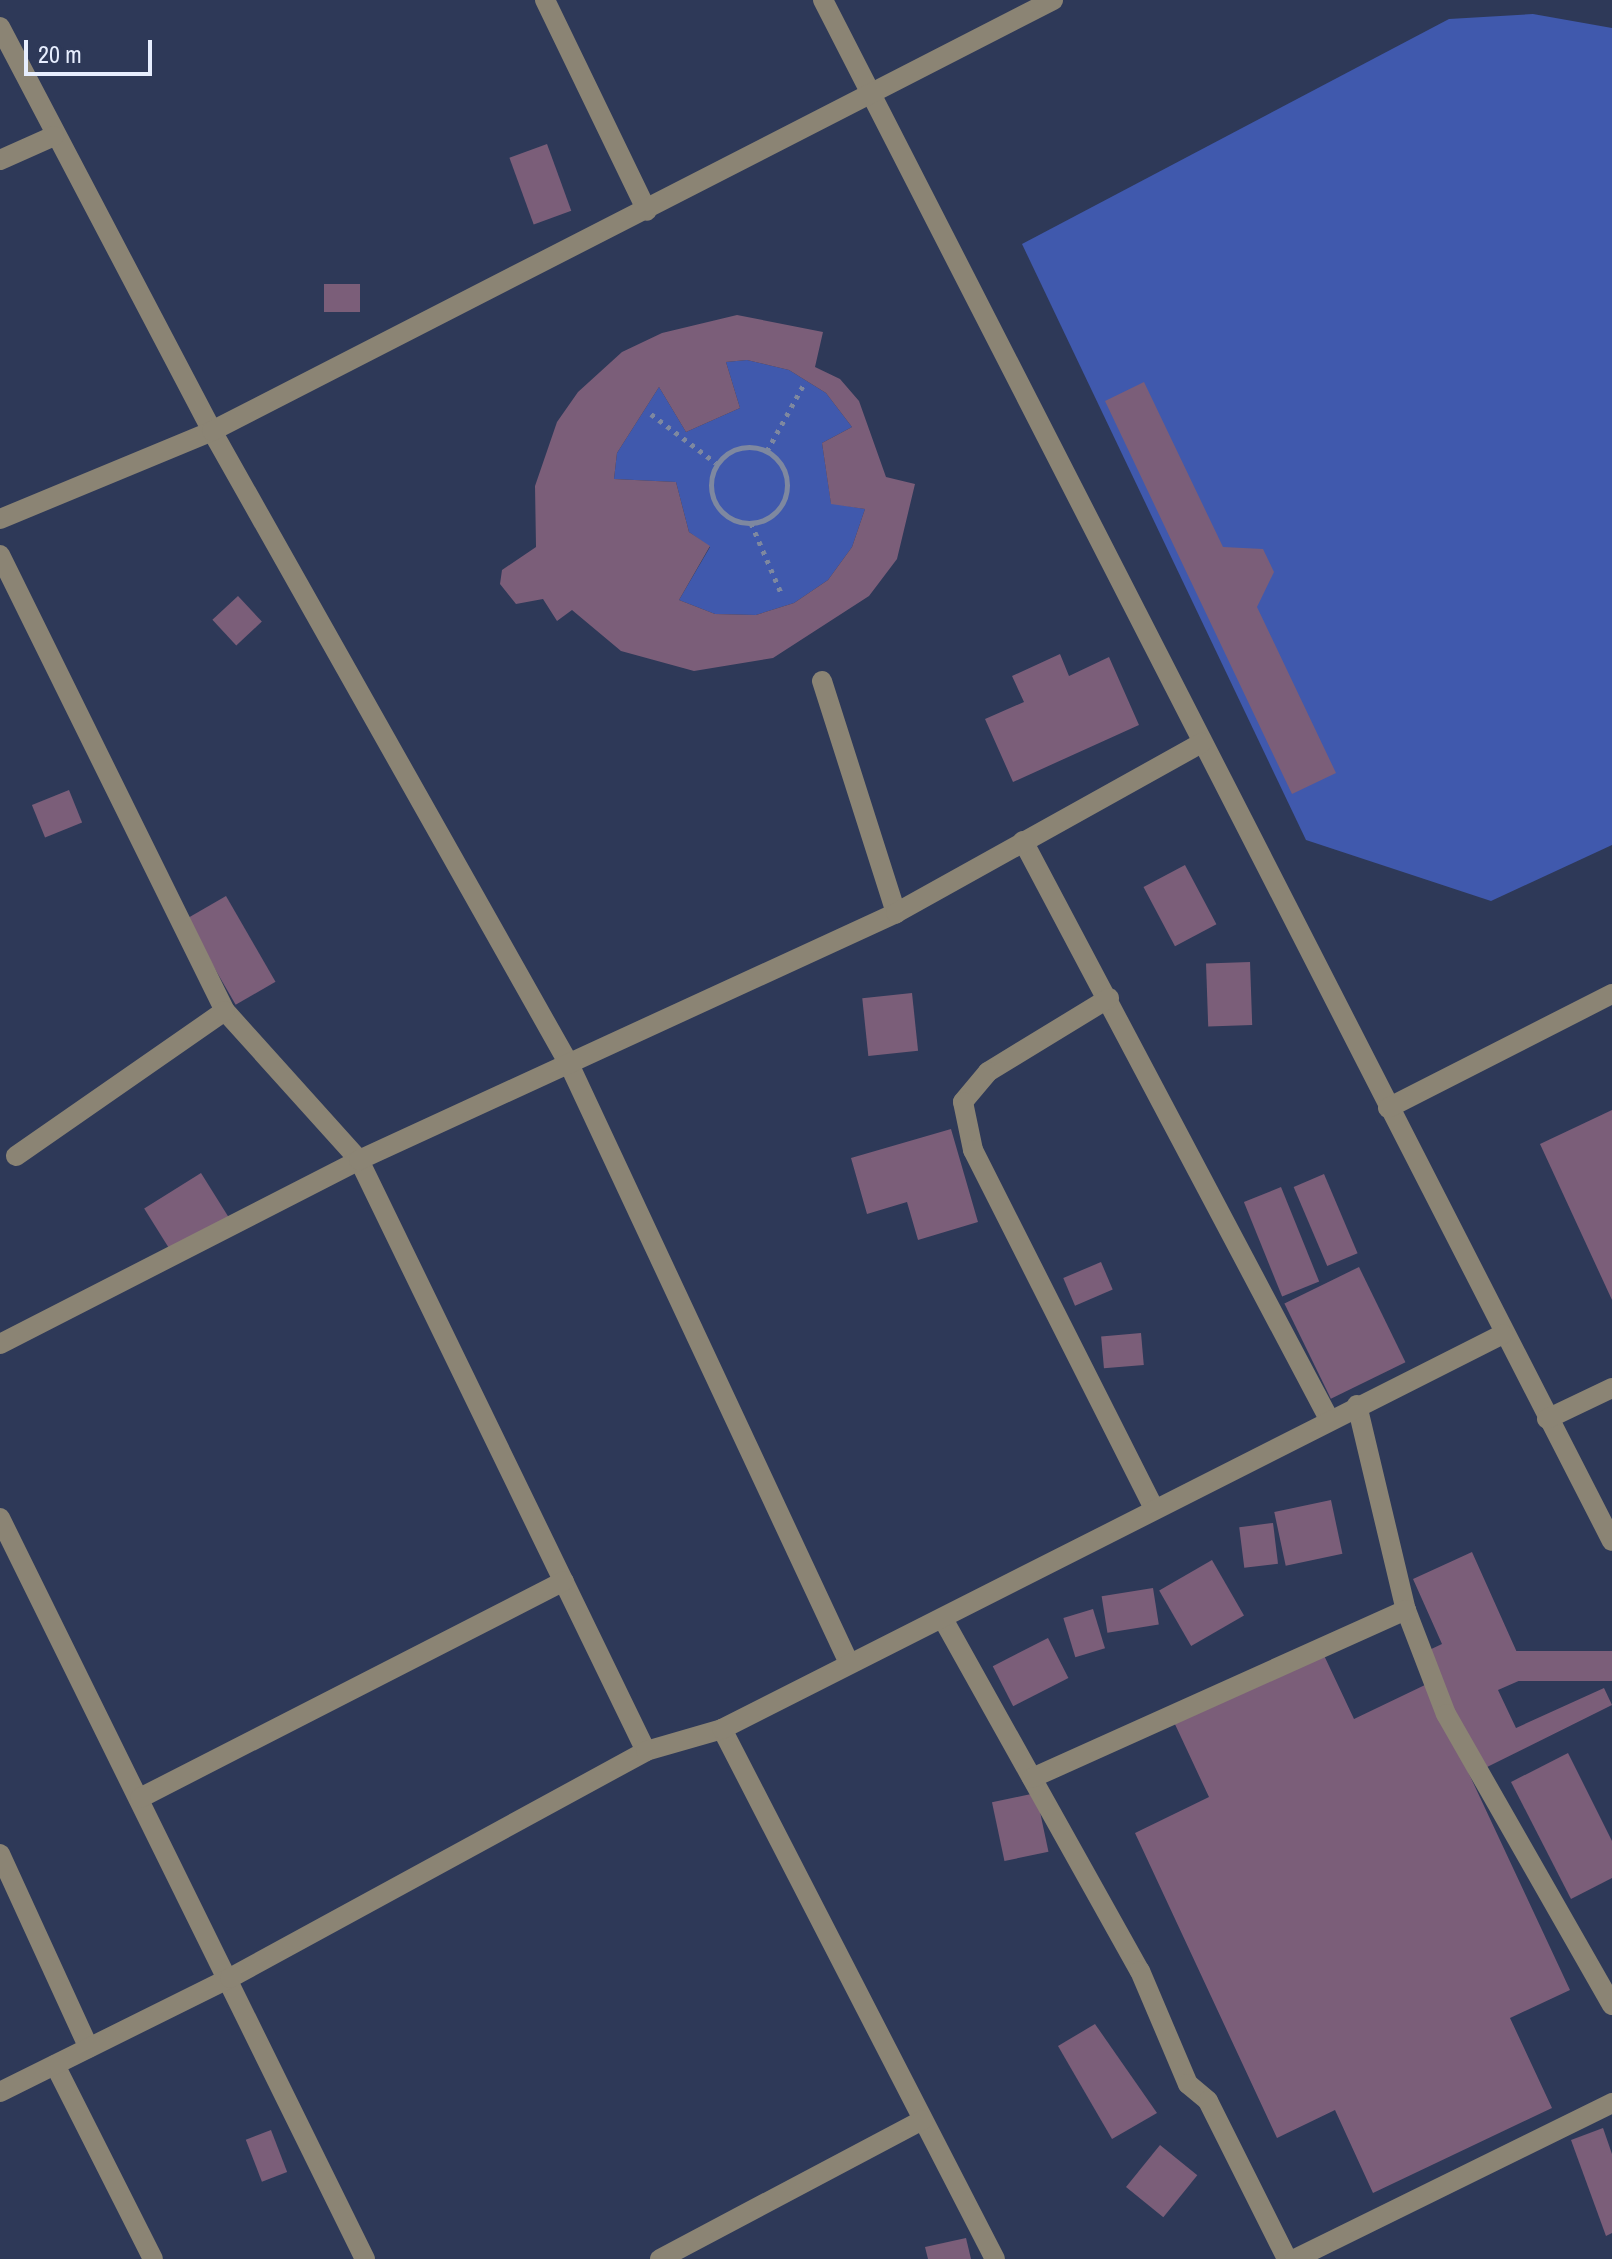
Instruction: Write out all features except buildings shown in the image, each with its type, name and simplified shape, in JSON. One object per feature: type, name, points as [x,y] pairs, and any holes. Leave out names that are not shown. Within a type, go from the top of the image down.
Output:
[{"type":"street","points":[[545,0],[647,211]]},
{"type":"street","points":[[823,0],[1503,1334],[1612,1541]]},
{"type":"street","points":[[0,519],[212,431],[873,97],[1053,0]]},
{"type":"street","points":[[0,27],[54,136],[212,431],[569,1064],[848,1661]]},
{"type":"street","points":[[0,160],[54,136]]},
{"type":"street","points":[[0,555],[225,1011],[359,1160],[646,1751]]},
{"type":"street","points":[[822,681],[896,913]]},
{"type":"street","points":[[0,1344],[359,1160],[896,913],[1202,743]]},
{"type":"street","points":[[1023,841],[1109,998],[1329,1419]]},
{"type":"street","points":[[1388,1108],[1612,994]]},
{"type":"street","points":[[1109,998],[988,1072],[963,1102],[973,1150],[1154,1508]]},
{"type":"street","points":[[16,1156],[225,1011]]},
{"type":"street","points":[[0,2092],[230,1978],[646,1751],[722,1729],[848,1661],[943,1619],[1154,1508],[1503,1334]]},
{"type":"street","points":[[1547,1419],[1612,1388]]},
{"type":"street","points":[[1357,1405],[1406,1610],[1446,1714],[1612,2005]]},
{"type":"street","points":[[0,1518],[230,1978],[365,2259]]},
{"type":"street","points":[[140,1798],[564,1581]]},
{"type":"street","points":[[1032,1778],[1406,1610]]},
{"type":"street","points":[[943,1619],[1140,1971],[1188,2084],[1208,2101],[1287,2259]]},
{"type":"street","points":[[722,1729],[995,2259]]},
{"type":"street","points":[[0,1854],[89,2048]]},
{"type":"street","points":[[55,2065],[153,2259]]},
{"type":"street","points":[[1295,2259],[1612,2103]]},
{"type":"street","points":[[660,2259],[923,2120]]},
{"type":"path","points":[[767,451],[804,384]]},
{"type":"path","points":[[651,414],[716,463]]},
{"type":"path","points":[[744,446],[767,451],[784,470],[786,496],[770,518],[751,523],[731,520],[713,500],[716,463],[744,446]]},
{"type":"path","points":[[751,523],[782,595]]},
{"type":"shaded area","points":[[1533,14],[1612,28],[1612,845],[1491,901],[1306,840],[1022,244],[1449,19]]},
{"type":"shaded area","points":[[747,360],[789,370],[826,393],[852,427],[822,443],[831,503],[865,509],[852,547],[828,580],[794,603],[756,615],[715,614],[679,600],[710,547],[689,532],[676,482],[614,479],[617,453],[659,387],[686,432],[740,408],[726,362]]}]
